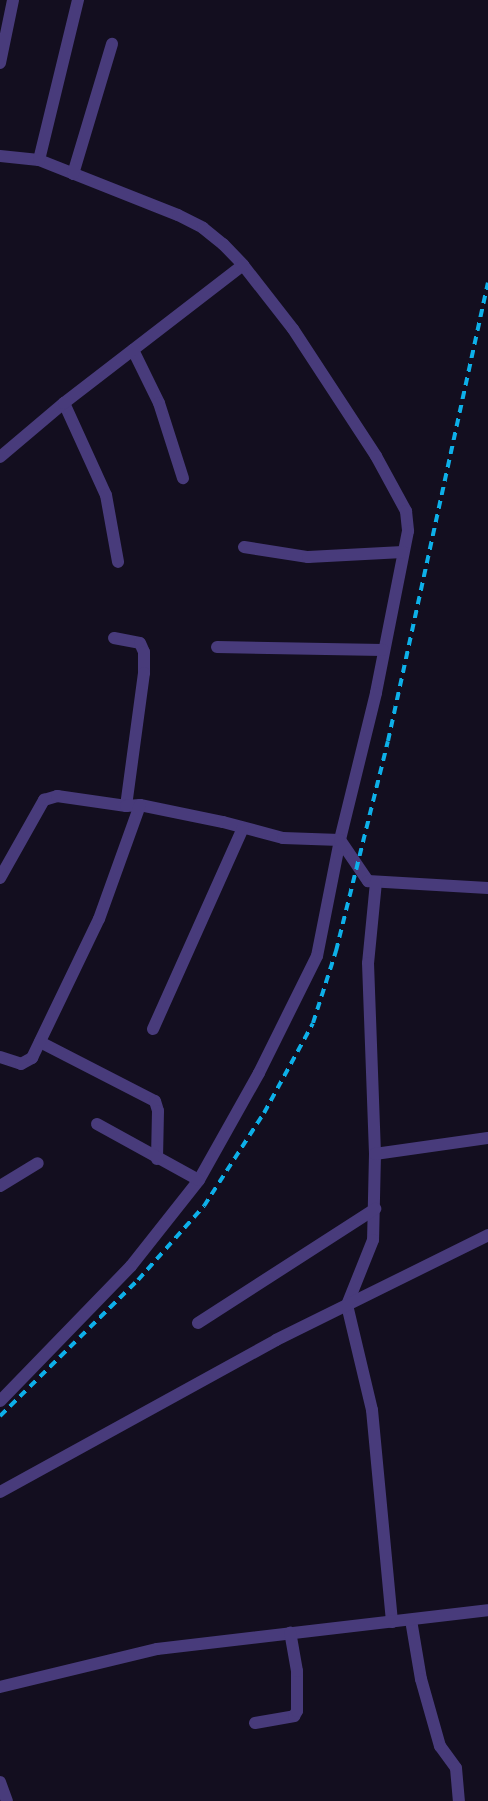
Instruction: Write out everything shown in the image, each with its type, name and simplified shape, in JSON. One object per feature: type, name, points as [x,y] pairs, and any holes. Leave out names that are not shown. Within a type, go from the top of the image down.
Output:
[{"type":"street","points":[[0,63],[13,0]]},
{"type":"street","points":[[39,160],[78,0]]},
{"type":"street","points":[[72,174],[112,44]]},
{"type":"street","points":[[0,156],[39,160],[192,222],[223,244],[244,264],[293,329],[398,496],[408,522],[376,693],[340,840],[317,956],[263,1066],[199,1180],[131,1266],[0,1401]]},
{"type":"street","points":[[0,457],[64,403],[244,264]]},
{"type":"street","points":[[133,350],[159,403],[183,478]]},
{"type":"street","points":[[64,403],[106,495],[118,562]]},
{"type":"street","points":[[244,547],[308,557],[403,552]]},
{"type":"street","points":[[114,638],[135,641],[144,652],[144,673],[126,806]]},
{"type":"street","points":[[218,646],[383,650]]},
{"type":"street","points":[[0,878],[47,797],[57,796],[126,806],[140,805],[283,838],[340,840]]},
{"type":"street","points":[[0,1057],[16,1063],[27,1063],[40,1042],[99,919],[140,805]]},
{"type":"street","points":[[152,1029],[243,828]]},
{"type":"street","points":[[340,840],[363,876],[376,882],[488,888]]},
{"type":"street","points":[[376,882],[368,963],[375,1154],[375,1209],[369,1257],[347,1304],[372,1410],[392,1622]]},
{"type":"street","points":[[40,1042],[155,1101],[158,1111],[156,1159]]},
{"type":"street","points":[[97,1124],[156,1159],[199,1180]]},
{"type":"street","points":[[375,1154],[488,1138]]},
{"type":"street","points":[[0,1186],[38,1163]]},
{"type":"street","points":[[198,1323],[375,1209]]},
{"type":"street","points":[[0,1492],[268,1344],[488,1235]]},
{"type":"street","points":[[0,1687],[157,1649],[488,1610]]},
{"type":"street","points":[[411,1620],[421,1679],[440,1746],[456,1768],[459,1801]]},
{"type":"street","points":[[255,1723],[294,1716],[297,1711],[297,1671],[290,1633]]},
{"type":"street","points":[[0,1782],[7,1801]]},
{"type":"railway","points":[[0,1416],[138,1280],[204,1206],[264,1113],[313,1023],[336,951],[388,741],[488,283]]}]
